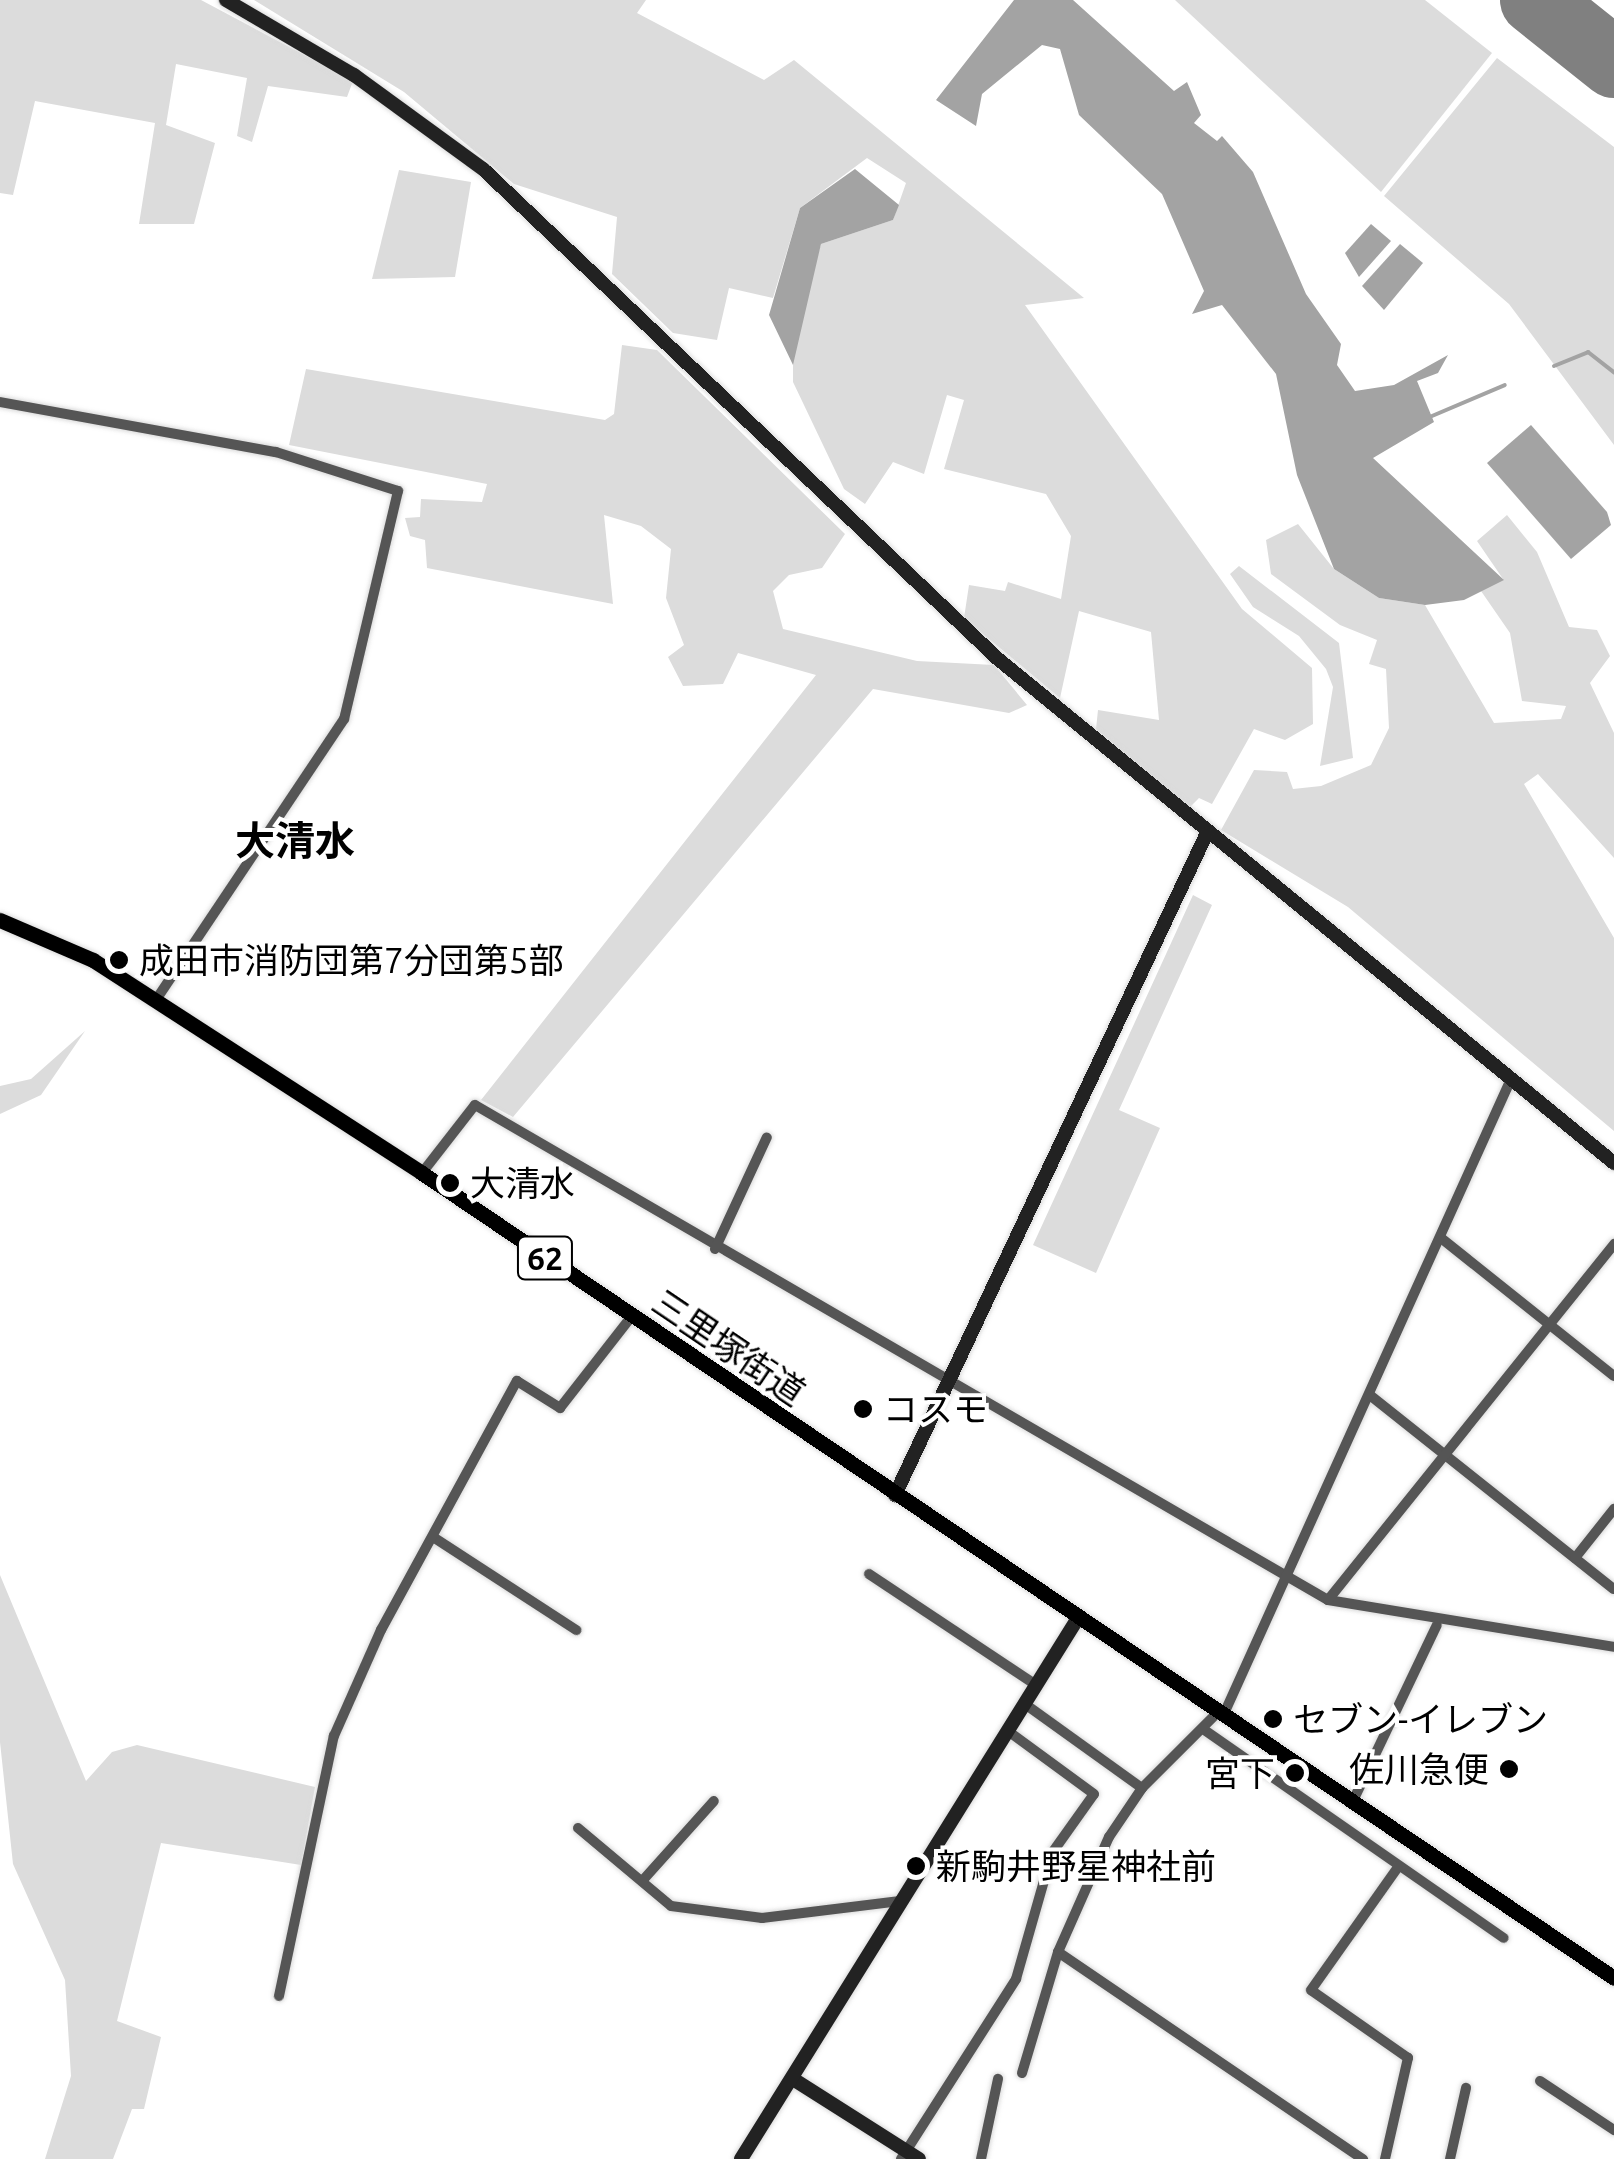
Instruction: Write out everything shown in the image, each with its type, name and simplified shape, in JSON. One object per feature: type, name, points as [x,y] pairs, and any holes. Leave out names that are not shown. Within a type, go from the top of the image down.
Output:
[{"type":"main road","name":"三里塚街道","points":[[0,920],[93,960],[422,1173],[1614,1978]]},
{"type":"street","points":[[226,0],[354,75],[483,169],[895,567],[1206,834],[1614,1163]]},
{"type":"street","points":[[0,402],[276,452],[398,491],[344,719],[156,1001]]},
{"type":"street","points":[[896,1495],[951,1386],[1206,834]]},
{"type":"street","points":[[1022,2074],[1058,1952],[1085,1884],[1142,1788],[1220,1714],[1288,1578],[1511,1079]]},
{"type":"street","points":[[422,1173],[475,1105],[951,1386],[1328,1600],[1437,1625],[1614,1647]]},
{"type":"street","points":[[715,1248],[767,1137]]},
{"type":"street","points":[[1441,1238],[1614,1376]]},
{"type":"street","points":[[1328,1600],[1614,1244]]},
{"type":"street","points":[[279,1996],[334,1736],[432,1537],[517,1381],[560,1408],[631,1317]]},
{"type":"street","points":[[1371,1396],[1614,1589]]},
{"type":"street","points":[[1574,1558],[1614,1508]]},
{"type":"street","points":[[432,1537],[576,1630]]},
{"type":"street","points":[[869,1574],[1036,1685]]},
{"type":"street","points":[[741,2159],[1078,1618]]},
{"type":"street","points":[[1352,1803],[1437,1625]]},
{"type":"street","points":[[1024,1704],[1142,1788]]},
{"type":"street","points":[[1203,1730],[1504,1938]]},
{"type":"street","points":[[793,2079],[908,2156],[1016,1979],[1052,1853],[1094,1794],[1008,1731]]},
{"type":"street","points":[[644,1880],[714,1801]]},
{"type":"street","points":[[578,1828],[672,1906],[762,1918],[900,1902]]},
{"type":"street","points":[[1385,2159],[1408,2058],[1311,1990],[1398,1867]]},
{"type":"street","points":[[1058,1952],[1364,2159]]},
{"type":"street","points":[[981,2159],[998,2079]]},
{"type":"street","points":[[1540,2081],[1614,2130]]},
{"type":"street","points":[[1450,2159],[1466,2088]]},
{"type":"shaded area","points":[[0,0],[201,0],[353,81],[347,97],[268,86],[252,142],[237,136],[247,78],[176,64],[166,125],[215,143],[194,224],[139,224],[155,123],[35,101],[13,195],[0,193]]},
{"type":"shaded area","points":[[254,0],[646,0],[637,13],[764,80],[794,60],[1084,298],[1025,305],[1242,609],[1312,668],[1313,724],[1285,740],[1254,729],[1212,804],[1199,798],[1189,808],[1096,729],[1098,710],[1159,720],[1151,632],[1079,611],[1060,698],[964,618],[969,585],[1005,591],[1008,582],[1061,599],[1071,536],[1046,494],[944,469],[964,400],[947,395],[924,474],[893,462],[865,504],[844,489],[793,382],[793,338],[821,244],[893,220],[906,183],[867,158],[800,208],[773,298],[729,288],[717,340],[673,333],[612,274],[617,217],[514,184],[404,92]]},
{"type":"shaded area","points":[[1014,0],[1073,0],[1174,91],[1187,82],[1201,115],[1194,123],[1217,141],[1222,136],[1253,172],[1306,294],[1341,344],[1337,365],[1355,391],[1394,385],[1448,355],[1438,373],[1417,381],[1434,422],[1373,458],[1504,580],[1464,600],[1425,605],[1379,598],[1334,569],[1297,475],[1276,374],[1222,305],[1192,314],[1204,291],[1162,194],[1079,115],[1060,49],[1042,45],[982,94],[976,126],[936,100]]},
{"type":"shaded area","points":[[1175,0],[1425,0],[1492,53],[1381,192]]},
{"type":"shaded area","points":[[1497,58],[1614,147],[1614,445],[1509,304],[1384,196]]},
{"type":"shaded area","points":[[855,169],[899,205],[893,220],[821,244],[793,365],[769,315],[800,208]]},
{"type":"shaded area","points":[[399,170],[471,182],[455,277],[372,279]]},
{"type":"shaded area","points":[[1371,224],[1391,241],[1359,277],[1345,253]]},
{"type":"shaded area","points":[[1400,244],[1423,263],[1384,310],[1362,286]]},
{"type":"shaded area","points":[[622,345],[657,350],[845,534],[822,568],[789,575],[773,591],[783,629],[917,661],[994,665],[1027,705],[1009,713],[873,689],[513,1117],[481,1100],[816,675],[738,653],[723,684],[683,686],[668,657],[684,645],[666,598],[671,549],[641,526],[604,515],[613,604],[427,568],[425,540],[410,536],[405,518],[420,517],[421,499],[482,502],[487,484],[289,445],[306,369],[605,420],[614,414]]},
{"type":"shaded area","points":[[1531,425],[1607,512],[1611,525],[1571,559],[1487,463]]},
{"type":"shaded area","points":[[1507,515],[1537,552],[1569,627],[1597,630],[1610,656],[1590,683],[1614,733],[1614,858],[1538,774],[1524,784],[1614,938],[1614,1131],[1348,907],[1221,830],[1254,770],[1287,772],[1293,789],[1321,786],[1371,765],[1389,728],[1386,669],[1369,664],[1377,640],[1340,625],[1271,574],[1266,540],[1298,524],[1334,569],[1379,598],[1425,605],[1494,723],[1561,719],[1566,706],[1522,701],[1510,633],[1481,591],[1503,579],[1477,541]]},
{"type":"shaded area","points":[[1239,566],[1339,643],[1353,758],[1320,766],[1333,687],[1326,669],[1299,636],[1253,607],[1230,574]]},
{"type":"shaded area","points":[[1193,895],[1212,905],[1119,1110],[1160,1128],[1096,1273],[1033,1245]]},
{"type":"shaded area","points":[[85,1031],[41,1095],[0,1114],[0,1086],[31,1079]]},
{"type":"shaded area","points":[[0,1575],[86,1781],[112,1752],[137,1745],[315,1787],[301,1865],[161,1843],[117,2021],[161,2037],[144,2109],[132,2109],[113,2159],[45,2159],[71,2076],[65,1980],[13,1864],[0,1742]]},
{"type":"waterway","points":[[1554,366],[1588,352],[1614,372]]},
{"type":"waterway","points":[[1432,416],[1505,385]]},
{"type":"taxiway","points":[[1553,0],[1587,41]]},
{"type":"runway","points":[[1535,0],[1614,63]]},
{"type":"place","name":"成田市消防団第7分団第5部","points":[[119,960]]},
{"type":"place","name":"大清水","points":[[450,1183]]},
{"type":"place","name":"コスモ","points":[[863,1409]]},
{"type":"place","name":"セブン-イレブン","points":[[1273,1719]]},
{"type":"place","name":"佐川急便","points":[[1509,1769]]},
{"type":"place","name":"宮下","points":[[1295,1773]]},
{"type":"place","name":"新駒井野星神社前","points":[[916,1866]]},
{"type":"district","name":"大清水","points":[[295,841]]}]
